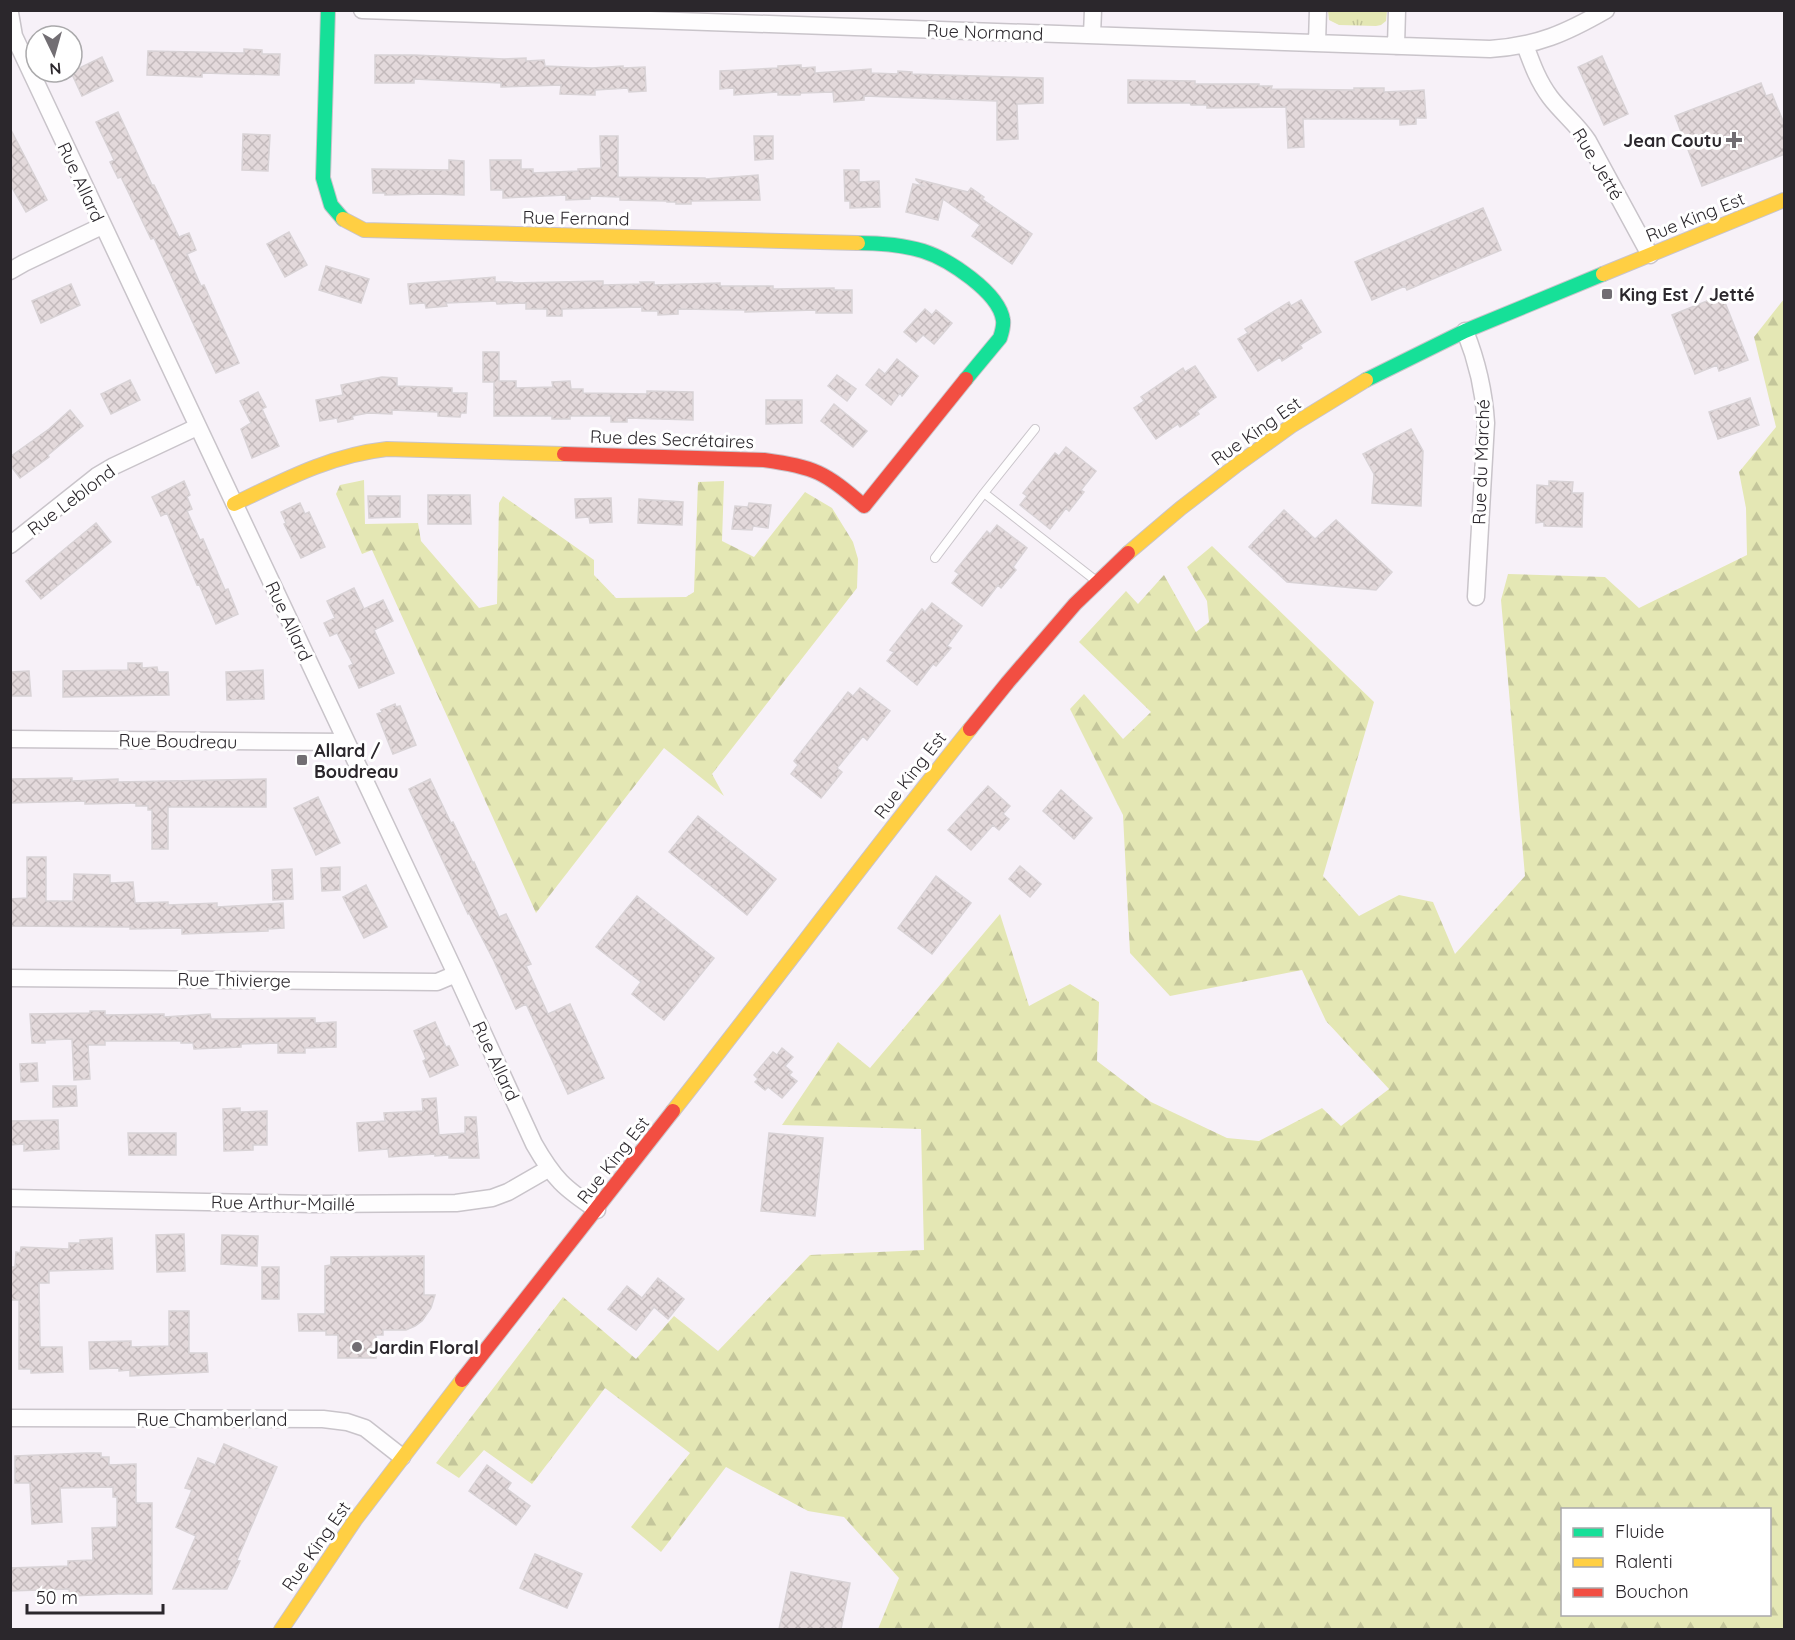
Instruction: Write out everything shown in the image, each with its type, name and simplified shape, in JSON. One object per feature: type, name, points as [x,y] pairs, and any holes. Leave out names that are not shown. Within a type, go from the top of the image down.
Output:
[{"type":"main road","name":"Rue Fernand","points":[[327,10],[323,178],[326,195],[334,212],[346,224],[364,231],[878,243],[909,247],[933,255],[971,278],[996,303],[1002,314]]},
{"type":"main road","name":"Rue King Est","points":[[281,1629],[402,1457],[597,1210],[890,829],[1000,691],[1076,604],[1132,549],[1181,508],[1291,426],[1375,375],[1465,330],[1785,200]]},
{"type":"main road","name":"Rue des Secrétaires","points":[[234,504],[324,462],[369,450],[387,450],[764,460],[795,464],[823,473],[864,506],[1000,338],[1004,326],[1002,314]]},
{"type":"street","name":"Rue Normand","points":[[362,10],[652,16],[871,28],[1490,49],[1525,45],[1556,36],[1606,10]]},
{"type":"street","points":[[871,28],[872,10]]},
{"type":"street","points":[[1092,35],[1093,10]]},
{"type":"street","points":[[1317,43],[1318,10]]},
{"type":"street","points":[[1396,46],[1397,10]]},
{"type":"street","name":"Rue Allard","points":[[10,13],[14,36],[102,226],[456,974],[534,1144],[548,1169],[567,1190],[597,1210]]},
{"type":"street","name":"Rue Jetté","points":[[1525,45],[1539,79],[1551,98],[1588,141],[1650,255]]},
{"type":"street","points":[[10,271],[102,226]]},
{"type":"street","name":"Rue du Marché","points":[[1465,330],[1481,379],[1485,415],[1476,597]]},
{"type":"street","name":"Rue Leblond","points":[[10,545],[97,476],[198,427]]},
{"type":"street","name":"Rue Boudreau","points":[[10,739],[346,742]]},
{"type":"street","name":"Rue Thivierge","points":[[10,978],[436,982],[456,974]]},
{"type":"street","name":"Rue Arthur-Maillé","points":[[10,1198],[312,1204],[456,1203],[479,1200],[508,1192],[548,1169]]},
{"type":"street","name":"Rue Chamberland","points":[[10,1418],[323,1419],[347,1422],[365,1428],[402,1457]]},
{"type":"lane","points":[[935,558],[1035,429]]},
{"type":"lane","points":[[984,494],[1098,582]]},
{"type":"green space","points":[[1387,10],[1386,21],[1376,26],[1339,25],[1329,20],[1328,11]]},
{"type":"green space","points":[[1784,299],[1784,1629],[878,1629],[899,1578],[844,1517],[808,1511],[726,1467],[661,1552],[631,1527],[690,1453],[605,1388],[532,1484],[484,1450],[459,1478],[436,1463],[563,1297],[636,1359],[674,1316],[718,1351],[810,1255],[924,1250],[921,1129],[782,1125],[838,1042],[870,1068],[1000,914],[1029,1006],[1070,984],[1099,1002],[1097,1061],[1151,1102],[1227,1138],[1259,1141],[1322,1108],[1341,1126],[1389,1089],[1326,1021],[1302,970],[1170,996],[1130,953],[1123,815],[1070,709],[1084,694],[1123,739],[1151,712],[1079,642],[1126,591],[1138,604],[1164,575],[1196,632],[1209,622],[1207,601],[1187,567],[1212,546],[1374,702],[1323,876],[1359,916],[1399,895],[1433,902],[1455,954],[1525,876],[1501,600],[1508,574],[1605,577],[1639,608],[1747,555],[1746,508],[1739,472],[1776,427],[1754,337]]},
{"type":"green space","points":[[364,480],[365,524],[418,523],[421,541],[479,608],[497,604],[499,503],[503,496],[594,560],[594,575],[616,598],[686,597],[694,592],[698,482],[724,481],[722,541],[754,557],[805,492],[832,508],[853,542],[858,559],[857,588],[712,774],[724,796],[664,748],[536,913],[372,550],[362,554],[336,494],[340,485]]},
{"type":"building","points":[[244,49],[262,50],[262,54],[280,54],[279,75],[202,73],[202,77],[147,75],[148,51],[244,53]]},
{"type":"building","points":[[375,55],[526,58],[526,61],[544,60],[545,66],[645,67],[646,91],[629,92],[628,88],[595,90],[595,95],[560,94],[561,85],[501,87],[501,83],[414,79],[414,83],[375,83]]},
{"type":"building","points":[[1602,56],[1628,114],[1604,125],[1578,67]]},
{"type":"building","points":[[102,57],[113,81],[82,96],[76,84],[84,84],[84,66]]},
{"type":"building","points":[[801,65],[801,68],[815,67],[815,73],[871,69],[871,73],[898,74],[898,71],[912,72],[912,74],[1043,78],[1043,103],[1017,104],[1018,139],[997,140],[997,101],[864,96],[864,100],[834,102],[833,92],[801,93],[800,95],[778,95],[778,92],[734,95],[734,88],[720,89],[720,71]]},
{"type":"building","points":[[1128,80],[1195,81],[1195,84],[1259,84],[1259,86],[1272,86],[1271,89],[1384,88],[1384,92],[1424,90],[1426,118],[1416,118],[1416,124],[1400,125],[1400,119],[1303,119],[1304,147],[1288,148],[1286,107],[1207,108],[1207,105],[1191,105],[1190,103],[1128,103]]},
{"type":"building","name":"Jean Coutu","points":[[1761,83],[1766,96],[1772,94],[1785,126],[1785,154],[1702,186],[1675,116]]},
{"type":"building","points":[[118,112],[179,237],[189,233],[196,250],[187,254],[201,286],[204,285],[239,363],[216,373],[154,238],[151,239],[121,177],[118,178],[110,162],[114,160],[96,122]]},
{"type":"building","points":[[10,128],[47,200],[26,212],[10,184]]},
{"type":"building","points":[[243,134],[270,135],[268,171],[242,170]]},
{"type":"building","points":[[600,136],[618,136],[618,177],[705,179],[758,175],[760,200],[691,201],[691,204],[676,204],[676,202],[667,201],[620,200],[620,197],[590,196],[590,199],[566,200],[566,195],[503,198],[503,190],[491,190],[490,160],[521,160],[521,169],[533,169],[533,173],[601,168]]},
{"type":"building","points":[[754,136],[773,136],[773,159],[755,160]]},
{"type":"building","points":[[449,160],[464,161],[464,195],[373,193],[372,169],[449,170]]},
{"type":"building","points":[[844,170],[859,170],[859,182],[879,181],[880,207],[850,208],[850,201],[845,201]]},
{"type":"building","points":[[916,179],[968,192],[971,188],[984,197],[982,199],[1032,234],[1012,264],[972,236],[980,225],[943,199],[938,220],[906,212],[913,184],[923,186]]},
{"type":"building","points":[[1483,208],[1501,250],[1407,290],[1405,286],[1372,300],[1355,262]]},
{"type":"building","points":[[289,232],[307,265],[285,277],[267,244]]},
{"type":"building","points":[[326,266],[369,279],[361,303],[319,290]]},
{"type":"building","points":[[495,277],[495,282],[512,283],[603,281],[603,285],[654,282],[654,285],[720,283],[720,286],[773,286],[773,289],[834,288],[834,290],[852,290],[852,313],[816,313],[816,310],[745,312],[745,310],[678,309],[678,314],[658,315],[658,311],[642,311],[642,307],[562,309],[562,316],[547,316],[547,309],[526,309],[526,303],[497,304],[496,301],[446,303],[447,306],[426,308],[425,303],[410,304],[408,284]]},
{"type":"building","points":[[71,284],[80,305],[41,323],[32,301]]},
{"type":"building","points":[[1722,295],[1748,360],[1719,371],[1717,365],[1695,374],[1672,315]]},
{"type":"building","points":[[1301,300],[1321,332],[1300,345],[1302,348],[1282,361],[1280,357],[1258,371],[1238,339],[1248,333],[1245,329],[1289,302],[1291,306]]},
{"type":"building","points":[[925,309],[932,315],[936,310],[952,323],[934,344],[923,335],[916,342],[904,332]]},
{"type":"building","points":[[483,352],[499,352],[499,381],[516,381],[516,388],[553,387],[552,382],[570,381],[571,389],[583,389],[583,393],[693,392],[693,420],[627,418],[627,422],[611,422],[611,416],[570,416],[570,419],[552,419],[552,416],[494,416],[494,382],[483,382]]},
{"type":"building","points":[[897,359],[918,376],[902,396],[900,393],[891,405],[866,385],[879,369],[885,374]]},
{"type":"building","points":[[1195,366],[1216,397],[1197,411],[1199,414],[1180,427],[1178,424],[1156,439],[1134,408],[1144,401],[1141,397],[1183,368],[1185,372]]},
{"type":"building","points":[[837,375],[856,389],[847,401],[828,386]]},
{"type":"building","points":[[382,377],[397,378],[397,386],[452,388],[452,393],[467,393],[466,413],[461,413],[460,417],[438,416],[438,412],[392,410],[392,414],[368,413],[338,422],[337,418],[320,421],[316,400],[343,395],[341,385]]},
{"type":"building","points":[[130,380],[140,400],[111,414],[101,394]]},
{"type":"building","points":[[258,392],[266,407],[262,409],[279,446],[252,458],[241,429],[251,423],[240,401]]},
{"type":"building","points":[[1750,398],[1759,425],[1718,439],[1709,412]]},
{"type":"building","points":[[766,400],[802,400],[802,423],[766,424]]},
{"type":"building","points":[[834,404],[867,431],[853,447],[821,421]]},
{"type":"building","points":[[70,410],[83,426],[48,455],[49,457],[20,478],[10,465],[10,457],[49,429]]},
{"type":"building","points":[[1411,429],[1423,451],[1421,506],[1372,503],[1374,474],[1363,454]]},
{"type":"building","points":[[1066,447],[1096,471],[1081,490],[1084,492],[1069,511],[1066,508],[1050,529],[1020,505],[1027,496],[1023,493],[1055,453],[1059,456]]},
{"type":"building","points":[[184,481],[190,495],[187,497],[192,509],[187,511],[200,540],[203,539],[225,590],[228,589],[238,614],[216,624],[167,513],[161,516],[152,497]]},
{"type":"building","points":[[1549,481],[1573,482],[1572,493],[1583,493],[1582,527],[1544,526],[1544,522],[1536,523],[1537,485],[1549,486]]},
{"type":"building","points":[[428,495],[470,495],[471,524],[428,524]]},
{"type":"building","points":[[368,496],[400,496],[400,517],[369,518]]},
{"type":"building","points":[[611,498],[612,522],[590,523],[589,517],[576,518],[575,499]]},
{"type":"building","points":[[639,499],[683,502],[682,525],[638,523]]},
{"type":"building","points":[[300,503],[305,514],[309,512],[325,547],[301,558],[284,524],[286,523],[281,512]]},
{"type":"building","points":[[749,503],[771,505],[768,528],[753,526],[752,530],[732,529],[735,506],[748,507]]},
{"type":"building","points":[[1284,510],[1315,539],[1336,520],[1392,572],[1376,590],[1287,582],[1249,547]]},
{"type":"building","points":[[96,523],[111,542],[41,599],[26,581]]},
{"type":"building","points":[[997,525],[1027,548],[1013,567],[1016,570],[1001,588],[998,585],[982,606],[952,583],[959,574],[955,571],[987,531],[990,534]]},
{"type":"building","points":[[354,588],[364,609],[383,600],[393,621],[374,630],[394,673],[359,688],[349,666],[353,664],[337,633],[330,636],[324,623],[335,618],[327,601]]},
{"type":"building","points":[[932,603],[962,626],[947,646],[951,648],[936,666],[933,664],[917,685],[887,661],[894,652],[890,650],[922,609],[925,612]]},
{"type":"building","points":[[128,663],[142,663],[142,668],[157,667],[158,672],[168,672],[169,695],[63,697],[63,671],[128,670]]},
{"type":"building","points":[[263,670],[264,699],[227,700],[226,672]]},
{"type":"building","points":[[29,671],[31,696],[10,696],[10,672]]},
{"type":"building","points":[[860,688],[890,711],[867,740],[863,736],[837,768],[842,772],[821,798],[791,774],[798,765],[794,761],[848,692],[853,696]]},
{"type":"building","points":[[395,704],[396,707],[400,706],[416,745],[393,754],[377,714]]},
{"type":"building","points":[[72,778],[72,781],[118,779],[118,782],[266,779],[266,807],[168,807],[168,849],[152,849],[152,810],[148,810],[148,806],[136,806],[136,803],[85,804],[85,801],[10,803],[10,779]]},
{"type":"building","points":[[430,779],[451,823],[453,822],[474,862],[499,917],[506,914],[531,964],[526,966],[548,1014],[570,1004],[604,1078],[568,1094],[526,1004],[516,1009],[409,789]]},
{"type":"building","points":[[988,786],[1010,806],[1003,814],[1009,819],[999,830],[993,825],[971,850],[948,830]]},
{"type":"building","points":[[1061,790],[1092,818],[1074,839],[1043,811]]},
{"type":"building","points":[[318,797],[340,843],[316,855],[294,808]]},
{"type":"building","points":[[698,816],[776,879],[747,915],[669,852]]},
{"type":"building","points":[[27,857],[46,857],[46,901],[73,901],[74,874],[110,875],[110,883],[133,882],[135,903],[168,902],[168,905],[217,903],[217,907],[283,903],[284,928],[268,929],[268,931],[182,934],[182,928],[10,926],[10,899],[27,898]]},
{"type":"building","points":[[1020,866],[1041,884],[1030,897],[1009,879]]},
{"type":"building","points":[[340,867],[340,890],[322,891],[321,868]]},
{"type":"building","points":[[292,869],[293,899],[273,900],[272,870]]},
{"type":"building","points":[[936,876],[971,903],[932,954],[898,928]]},
{"type":"building","points":[[366,885],[387,927],[364,938],[343,897]]},
{"type":"building","points":[[637,896],[714,958],[664,1020],[632,994],[641,982],[596,947]]},
{"type":"building","points":[[90,1011],[105,1011],[105,1015],[164,1014],[164,1017],[210,1014],[211,1019],[315,1018],[315,1023],[336,1022],[336,1047],[305,1048],[305,1053],[278,1053],[278,1043],[194,1049],[193,1043],[181,1043],[181,1041],[105,1041],[105,1045],[88,1045],[90,1079],[74,1080],[72,1039],[32,1043],[30,1014],[90,1013]]},
{"type":"building","points":[[435,1022],[446,1047],[449,1046],[458,1065],[430,1077],[423,1061],[426,1059],[414,1031]]},
{"type":"building","points":[[782,1048],[793,1057],[785,1066],[792,1072],[789,1075],[797,1081],[782,1098],[768,1087],[765,1090],[755,1082],[758,1079],[754,1075],[773,1052],[777,1055]]},
{"type":"building","points":[[37,1063],[38,1081],[21,1082],[20,1064]]},
{"type":"building","points":[[53,1086],[76,1086],[77,1106],[53,1107]]},
{"type":"building","points":[[436,1098],[439,1135],[465,1133],[465,1117],[476,1117],[479,1158],[449,1158],[449,1155],[435,1156],[435,1154],[389,1157],[388,1149],[359,1151],[357,1123],[385,1121],[384,1113],[423,1111],[422,1099]]},
{"type":"building","points":[[240,1108],[240,1112],[267,1111],[267,1145],[253,1145],[253,1150],[224,1151],[223,1109]]},
{"type":"building","points":[[58,1120],[59,1149],[24,1151],[24,1144],[10,1145],[10,1121]]},
{"type":"building","points":[[128,1133],[176,1133],[176,1155],[129,1155]]},
{"type":"building","points":[[769,1133],[823,1138],[815,1216],[761,1211]]},
{"type":"building","points":[[184,1234],[185,1271],[157,1272],[156,1235]]},
{"type":"building","points":[[222,1235],[258,1236],[257,1266],[221,1264]]},
{"type":"building","points":[[112,1238],[113,1269],[49,1271],[49,1283],[39,1283],[40,1347],[62,1347],[63,1372],[31,1373],[31,1369],[19,1369],[19,1300],[10,1300],[10,1267],[15,1267],[16,1252],[20,1253],[21,1247],[69,1249],[69,1243],[80,1243],[80,1240]]},
{"type":"building","points":[[424,1256],[424,1295],[435,1295],[431,1308],[422,1321],[415,1326],[406,1330],[383,1330],[383,1335],[376,1335],[376,1358],[338,1358],[338,1335],[326,1335],[326,1331],[299,1331],[298,1314],[325,1314],[325,1266],[331,1265],[331,1257]]},
{"type":"building","points":[[262,1267],[279,1267],[279,1299],[262,1299]]},
{"type":"building","points":[[658,1278],[684,1299],[668,1319],[654,1307],[636,1330],[608,1309],[627,1286],[642,1298]]},
{"type":"building","points":[[169,1311],[189,1311],[189,1353],[207,1353],[208,1372],[130,1376],[130,1370],[119,1371],[119,1368],[90,1369],[89,1342],[131,1341],[131,1347],[169,1346]]},
{"type":"building","points":[[224,1444],[277,1467],[227,1589],[173,1589],[196,1536],[176,1527],[192,1490],[185,1488],[198,1458],[215,1465]]},
{"type":"building","points":[[101,1453],[101,1457],[109,1457],[109,1465],[136,1464],[136,1503],[152,1503],[152,1594],[70,1596],[69,1589],[10,1591],[10,1568],[68,1566],[68,1561],[93,1560],[92,1528],[117,1527],[117,1497],[113,1497],[113,1487],[60,1488],[62,1522],[32,1524],[30,1483],[15,1483],[15,1456]]},
{"type":"building","points":[[487,1465],[511,1483],[507,1489],[530,1506],[516,1525],[469,1491]]},
{"type":"building","points":[[535,1554],[582,1574],[567,1608],[520,1588]]},
{"type":"building","points":[[791,1572],[850,1583],[841,1629],[779,1629]]},
{"type":"traffic: fast","points":[[328,10],[323,178],[331,205],[343,219]]},
{"type":"traffic: fast","points":[[858,243],[899,246],[933,255],[971,278],[992,299],[1003,320],[1001,336],[966,379]]},
{"type":"traffic: fast","points":[[1366,380],[1465,331],[1603,274]]},
{"type":"traffic: slow","points":[[1603,274],[1784,200]]},
{"type":"traffic: slow","points":[[343,219],[364,230],[858,243]]},
{"type":"traffic: slow","points":[[1128,553],[1238,464],[1291,426],[1366,380]]},
{"type":"traffic: slow","points":[[234,504],[308,470],[366,452],[387,449],[564,454]]},
{"type":"traffic: slow","points":[[673,1111],[970,729]]},
{"type":"traffic: slow","points":[[281,1630],[355,1520],[462,1380]]},
{"type":"traffic: jam","points":[[564,454],[764,460],[796,465],[829,478],[864,506],[966,379]]},
{"type":"traffic: jam","points":[[970,729],[1075,604],[1128,553]]},
{"type":"traffic: jam","points":[[462,1380],[673,1111]]},
{"type":"place","name":"Jean Coutu","points":[[1734,140]]},
{"type":"place","name":"King Est / Jetté","points":[[1607,294]]},
{"type":"place","name":"Allard / Boudreau","points":[[302,760]]},
{"type":"place","name":"Jardin Floral","points":[[357,1347]]}]
